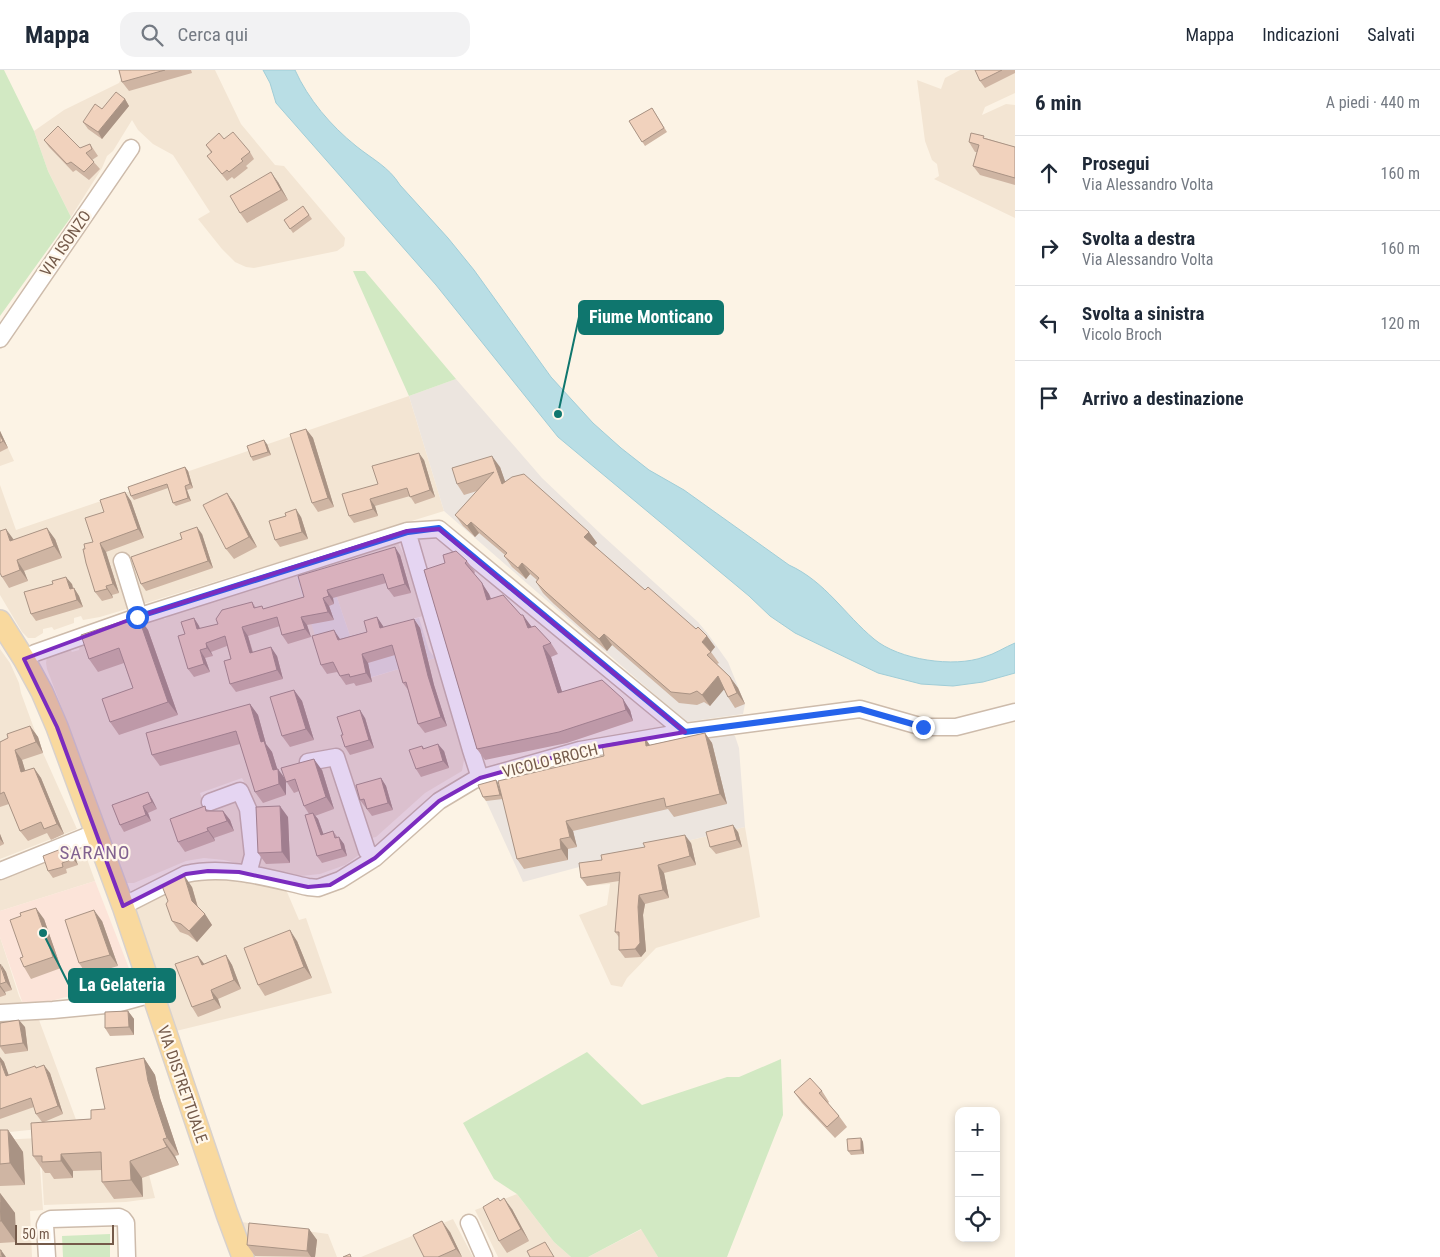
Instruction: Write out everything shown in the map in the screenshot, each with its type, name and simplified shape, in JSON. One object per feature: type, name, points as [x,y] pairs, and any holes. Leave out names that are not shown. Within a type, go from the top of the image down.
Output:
[{"type":"main road","name":"VIA DISTRETTUALE","points":[[0,621],[42,692],[57,727],[124,906],[152,994],[241,1253]]},
{"type":"street","name":"VIA ISONZO","points":[[0,339],[131,148]]},
{"type":"street","points":[[24,659],[137,617],[408,532],[439,528],[685,732]]},
{"type":"street","points":[[408,532],[480,778]]},
{"type":"street","points":[[122,562],[137,610],[137,617]]},
{"type":"street","name":"VICOLO BROCH","points":[[124,906],[186,874],[208,870],[248,874],[318,888],[340,880],[375,858],[428,809],[480,778],[580,750],[685,732],[860,709],[923,727],[956,727],[1015,712]]},
{"type":"street","points":[[308,762],[336,757],[367,851],[375,858]]},
{"type":"street","points":[[210,802],[240,791],[248,809],[252,855],[248,874]]},
{"type":"street","points":[[0,871],[97,832]]},
{"type":"street","points":[[0,1013],[116,1004],[152,994]]},
{"type":"street","points":[[46,1257],[45,1225],[47,1221],[51,1219],[119,1217],[124,1219],[126,1223],[127,1257]]},
{"type":"street","points":[[469,1223],[484,1257]]},
{"type":"highlighted area","points":[[439,529],[685,732],[580,750],[480,778],[439,801],[375,858],[330,885],[308,887],[239,872],[208,871],[186,874],[123,906],[57,727],[24,659],[137,617],[407,531]]},
{"type":"shaded area","points":[[118,70],[215,70],[241,124],[275,165],[284,166],[345,238],[344,246],[337,251],[254,268],[235,262],[198,219],[210,212],[173,155],[153,144],[138,130],[132,120],[113,151],[107,156],[102,168],[71,217],[48,171],[34,131],[64,110],[119,83],[121,79]]},
{"type":"shaded area","points":[[960,70],[1015,70],[1015,93],[985,107],[982,115],[1006,104],[1015,105],[1015,218],[934,179],[939,176],[937,164],[932,160],[925,141],[917,80],[941,89],[945,78]]},
{"type":"shaded area","points":[[456,379],[542,478],[698,622],[728,662],[745,704],[743,714],[686,722],[444,511],[409,396]]},
{"type":"shaded area","points":[[409,396],[444,511],[143,604],[127,553],[113,556],[130,608],[100,617],[83,620],[81,616],[74,618],[74,623],[54,630],[52,627],[43,629],[43,633],[35,638],[28,638],[22,632],[0,595],[0,485],[16,530]]},
{"type":"shaded area","points":[[0,431],[14,461],[0,466]]},
{"type":"shaded area","points":[[398,543],[404,555],[423,616],[350,636],[326,565]]},
{"type":"shaded area","points":[[326,565],[350,636],[419,618],[429,650],[435,658],[362,680],[358,666],[327,674],[296,575]]},
{"type":"shaded area","points":[[296,575],[319,645],[358,666],[363,680],[435,658],[465,754],[462,771],[425,793],[376,837],[371,838],[365,833],[331,762],[359,855],[345,865],[320,874],[301,876],[260,869],[254,801],[242,778],[200,793],[205,807],[236,796],[243,812],[248,866],[224,860],[204,858],[186,861],[134,883],[127,883],[121,876],[114,858],[80,756],[47,669],[47,656],[68,647],[72,652],[79,650],[81,640],[160,616],[165,619],[175,612]]},
{"type":"shaded area","points":[[0,649],[10,663],[19,683],[43,753],[77,829],[0,859]]},
{"type":"shaded area","points":[[730,732],[735,736],[739,748],[745,827],[523,882],[477,781],[552,760]]},
{"type":"shaded area","points":[[745,827],[760,917],[656,948],[627,978],[622,987],[611,985],[579,915],[607,905],[610,884],[587,886],[583,866]]},
{"type":"shaded area","points":[[82,845],[95,881],[0,911],[0,876]]},
{"type":"shaded area","points":[[188,872],[284,885],[299,920],[306,918],[332,993],[176,1031],[131,901]]},
{"type":"shaded area","points":[[95,881],[132,976],[130,985],[120,992],[70,996],[51,1001],[23,1004],[0,937],[0,911]]},
{"type":"shaded area","points":[[0,937],[19,996],[23,1004],[0,1005]]},
{"type":"shaded area","points":[[39,1020],[78,1125],[0,1133],[0,1022]]},
{"type":"shaded area","points":[[40,1136],[145,1159],[155,1198],[126,1202],[44,1205]]},
{"type":"shaded area","points":[[38,1138],[43,1210],[30,1211],[32,1257],[0,1257],[0,1140]]},
{"type":"shaded area","points":[[517,1194],[554,1242],[571,1257],[498,1257],[475,1210]]},
{"type":"shaded area","points":[[453,1219],[473,1257],[361,1257]]},
{"type":"shaded area","points":[[241,1222],[328,1234],[337,1257],[254,1257]]},
{"type":"shaded area","points":[[642,1229],[658,1257],[588,1257]]},
{"type":"green space","points":[[0,70],[4,70],[34,131],[48,171],[71,217],[0,316]]},
{"type":"green space","points":[[353,271],[365,271],[456,379],[409,396]]},
{"type":"green space","points":[[587,1052],[642,1105],[727,1077],[739,1077],[781,1059],[783,1115],[727,1257],[658,1257],[641,1229],[588,1257],[571,1257],[554,1242],[517,1194],[494,1179],[463,1123]]},
{"type":"green space","points":[[110,1234],[110,1257],[63,1257],[62,1236]]},
{"type":"water","points":[[263,70],[295,70],[306,91],[329,121],[362,151],[391,173],[474,270],[551,377],[593,423],[621,448],[649,470],[684,490],[789,565],[814,580],[863,629],[885,646],[912,657],[943,662],[958,662],[988,656],[1015,643],[1015,673],[983,682],[953,686],[921,684],[878,673],[795,633],[770,616],[749,596],[558,437],[436,285],[276,103],[270,83]]},
{"type":"building","points":[[119,70],[165,70],[122,82]]},
{"type":"building","points":[[975,70],[1002,70],[980,81]]},
{"type":"building","points":[[116,92],[125,99],[98,132],[83,122],[95,104],[102,109]]},
{"type":"building","points":[[652,108],[664,128],[642,142],[629,121]]},
{"type":"building","points":[[58,126],[80,148],[90,144],[92,149],[86,153],[94,162],[84,172],[71,162],[67,164],[44,140]]},
{"type":"building","points":[[233,132],[250,152],[241,159],[243,161],[229,172],[227,170],[222,174],[207,156],[212,152],[206,145],[219,133],[224,139]]},
{"type":"building","points":[[971,133],[1015,147],[1015,178],[973,166],[979,145],[969,142]]},
{"type":"building","points":[[271,172],[281,190],[240,213],[230,196]]},
{"type":"building","points":[[303,206],[309,215],[290,229],[284,220]]},
{"type":"building","points":[[306,429],[328,498],[312,503],[290,434]]},
{"type":"building","points":[[264,440],[268,452],[251,457],[247,446]]},
{"type":"building","points":[[419,453],[430,490],[410,497],[407,488],[370,499],[373,509],[349,516],[342,494],[378,484],[372,466]]},
{"type":"building","points":[[492,456],[502,484],[512,477],[524,474],[589,532],[584,537],[645,590],[648,587],[696,629],[698,627],[707,636],[702,642],[711,652],[707,655],[730,677],[737,693],[728,697],[718,676],[702,695],[697,691],[690,694],[671,692],[604,634],[599,639],[546,592],[536,582],[539,578],[522,563],[518,568],[504,556],[507,553],[471,522],[467,526],[455,515],[494,472],[457,484],[452,468]]},
{"type":"building","points":[[185,467],[190,484],[185,486],[188,498],[173,503],[167,484],[131,496],[128,487]]},
{"type":"building","points":[[125,492],[138,529],[100,543],[113,584],[106,586],[107,589],[95,592],[83,549],[85,549],[84,544],[93,542],[85,518],[104,512],[100,500]]},
{"type":"building","points":[[227,493],[249,537],[226,549],[203,505]]},
{"type":"building","points":[[296,509],[302,532],[275,540],[269,521],[286,516],[285,513]]},
{"type":"building","points":[[197,527],[208,561],[141,584],[131,557],[182,539],[180,533]]},
{"type":"building","points":[[47,528],[54,546],[17,560],[20,570],[2,577],[0,573],[0,531],[6,529],[10,541]]},
{"type":"building","points":[[395,547],[405,584],[388,589],[383,574],[327,590],[329,596],[323,598],[328,612],[301,617],[305,629],[282,635],[277,617],[242,627],[250,653],[271,647],[277,670],[230,684],[224,661],[231,659],[225,636],[206,643],[207,648],[200,650],[204,664],[188,669],[178,636],[185,634],[181,622],[194,618],[197,629],[218,624],[216,619],[222,610],[252,602],[254,608],[262,606],[263,609],[304,597],[298,576]]},
{"type":"building","points":[[456,551],[467,561],[465,563],[482,583],[487,600],[503,595],[523,615],[528,628],[535,626],[551,643],[543,646],[558,693],[602,680],[623,699],[626,710],[559,732],[477,749],[424,570],[445,563],[443,555]]},
{"type":"building","points":[[66,577],[70,589],[74,588],[77,600],[31,614],[24,592],[53,584],[52,581]]},
{"type":"building","points":[[138,616],[168,702],[110,722],[102,699],[133,688],[119,648],[89,659],[81,635]]},
{"type":"building","points":[[377,617],[380,628],[414,619],[428,676],[441,717],[418,724],[406,682],[403,683],[392,645],[362,654],[366,673],[350,677],[349,674],[340,676],[333,662],[321,665],[312,636],[334,630],[338,640],[367,632],[364,621]]},
{"type":"building","points":[[294,690],[306,729],[282,736],[270,697]]},
{"type":"building","points":[[250,704],[261,742],[264,741],[273,770],[278,769],[279,784],[255,792],[236,731],[152,755],[146,733]]},
{"type":"building","points":[[360,710],[369,740],[345,747],[337,717]]},
{"type":"building","points":[[30,726],[36,742],[15,750],[21,772],[34,768],[57,824],[44,829],[41,822],[20,831],[4,792],[0,794],[0,742],[8,738],[7,734]]},
{"type":"building","points":[[705,733],[720,794],[666,807],[664,798],[566,821],[570,837],[560,839],[561,849],[517,859],[498,781],[604,756],[602,745],[645,738],[646,746]]},
{"type":"building","points":[[438,744],[443,761],[416,769],[409,750],[422,746],[423,749]]},
{"type":"building","points":[[314,759],[326,797],[304,806],[295,779],[286,782],[281,768]]},
{"type":"building","points":[[381,778],[388,803],[367,809],[364,799],[360,800],[356,785]]},
{"type":"building","points":[[496,780],[500,795],[483,797],[478,785]]},
{"type":"building","points":[[148,792],[152,802],[143,806],[146,815],[120,825],[112,805]]},
{"type":"building","points":[[205,806],[206,811],[223,811],[227,821],[207,828],[208,831],[178,842],[170,819]]},
{"type":"building","points":[[280,806],[282,852],[258,853],[256,807]]},
{"type":"building","points":[[313,813],[321,835],[333,831],[335,838],[339,837],[342,849],[317,856],[305,815]]},
{"type":"building","points":[[733,825],[737,840],[710,847],[706,832]]},
{"type":"building","points":[[685,835],[690,856],[658,865],[663,890],[639,895],[640,943],[635,949],[619,950],[619,932],[615,932],[620,872],[581,878],[579,863],[602,860],[601,855],[645,847],[643,843]]},
{"type":"building","points":[[69,846],[73,859],[62,863],[63,867],[48,871],[43,856]]},
{"type":"building","points":[[184,875],[192,901],[205,914],[189,931],[181,924],[172,921],[166,904],[168,901],[162,886]]},
{"type":"building","points":[[36,908],[53,957],[24,967],[20,958],[23,957],[10,920],[21,916],[20,913]]},
{"type":"building","points":[[94,910],[110,955],[79,963],[65,920]]},
{"type":"building","points":[[290,930],[304,967],[258,985],[244,948]]},
{"type":"building","points":[[226,955],[234,980],[211,990],[214,999],[192,1007],[175,964],[198,956],[202,965]]},
{"type":"building","points":[[0,964],[6,982],[0,984]]},
{"type":"building","points":[[128,1011],[129,1027],[105,1028],[105,1012]]},
{"type":"building","points":[[19,1020],[23,1043],[0,1046],[0,1023]]},
{"type":"building","points":[[144,1058],[148,1081],[167,1138],[163,1139],[167,1147],[130,1161],[131,1180],[102,1182],[101,1152],[61,1154],[61,1161],[42,1162],[42,1156],[33,1156],[31,1123],[91,1119],[91,1110],[105,1109],[96,1068]]},
{"type":"building","points":[[0,1060],[6,1076],[35,1066],[36,1068],[44,1065],[58,1106],[36,1114],[31,1098],[0,1109]]},
{"type":"building","points":[[810,1078],[822,1091],[819,1093],[839,1116],[827,1127],[794,1092]]},
{"type":"building","points":[[0,1130],[8,1130],[10,1163],[0,1164]]},
{"type":"building","points":[[861,1138],[861,1150],[848,1151],[847,1139]]},
{"type":"building","points":[[498,1198],[500,1201],[504,1198],[521,1229],[499,1241],[483,1207]]},
{"type":"building","points":[[442,1221],[456,1249],[438,1257],[424,1257],[413,1235]]},
{"type":"building","points":[[249,1223],[309,1229],[307,1251],[247,1245]]},
{"type":"building","points":[[545,1242],[554,1257],[530,1257],[527,1251]]},
{"type":"place","name":"Fiume Monticano","points":[[558,414]]},
{"type":"place","name":"La Gelateria","points":[[43,933]]},
{"type":"district","name":"SARANO","points":[[95,852]]},
{"type":"route","points":[[137,617],[408,532],[439,528],[685,732],[860,709],[923,727]]}]
